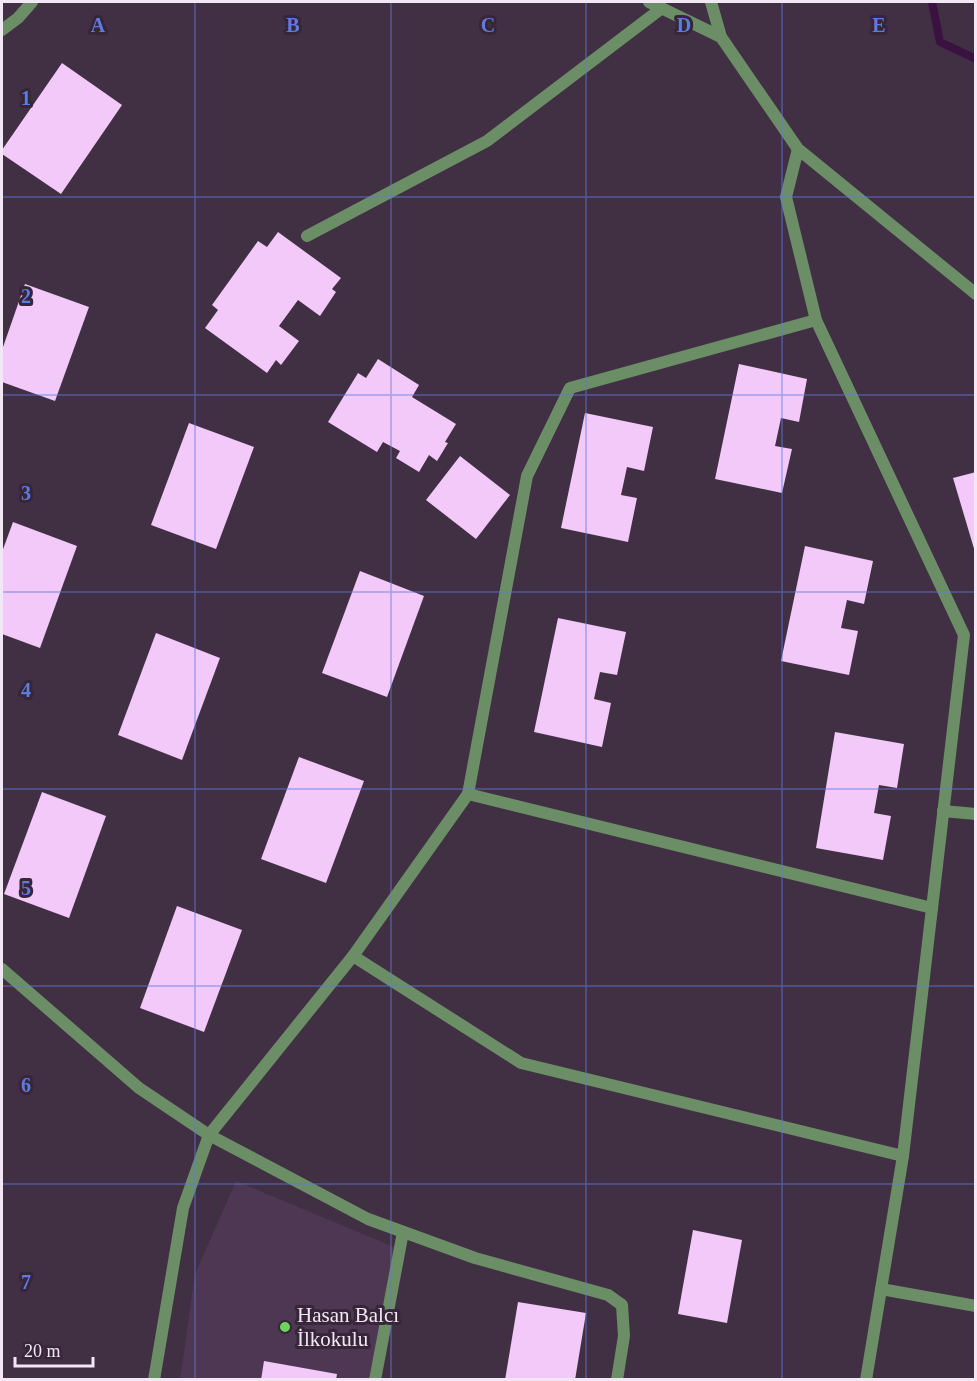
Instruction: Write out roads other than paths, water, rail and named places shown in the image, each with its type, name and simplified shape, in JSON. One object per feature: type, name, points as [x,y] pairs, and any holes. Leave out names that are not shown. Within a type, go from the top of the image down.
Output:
[{"type":"street","points":[[2,30],[18,18],[32,2]]},
{"type":"street","points":[[649,2],[721,37]]},
{"type":"street","points":[[711,2],[721,37],[798,149],[975,294]]},
{"type":"street","points":[[307,236],[487,141],[662,8]]},
{"type":"street","points":[[798,149],[786,197],[816,320],[970,635],[944,811],[903,1156],[866,1380]]},
{"type":"street","points":[[154,1380],[183,1208],[209,1135],[352,956],[468,794],[526,476],[570,388],[816,320]]},
{"type":"street","points":[[468,794],[932,908]]},
{"type":"street","points":[[944,811],[975,814]]},
{"type":"street","points":[[352,956],[522,1063],[903,1156]]},
{"type":"street","points":[[2,969],[139,1088],[209,1135],[368,1219],[475,1258],[608,1295],[622,1305],[624,1336],[617,1380]]},
{"type":"street","points":[[375,1380],[403,1232]]},
{"type":"street","points":[[881,1289],[975,1306]]},
{"type":"waterway","points":[[932,2],[940,42],[976,59]]},
{"type":"place","name":"Hasan Balcı İlkokulu","points":[[285,1327]]}]
